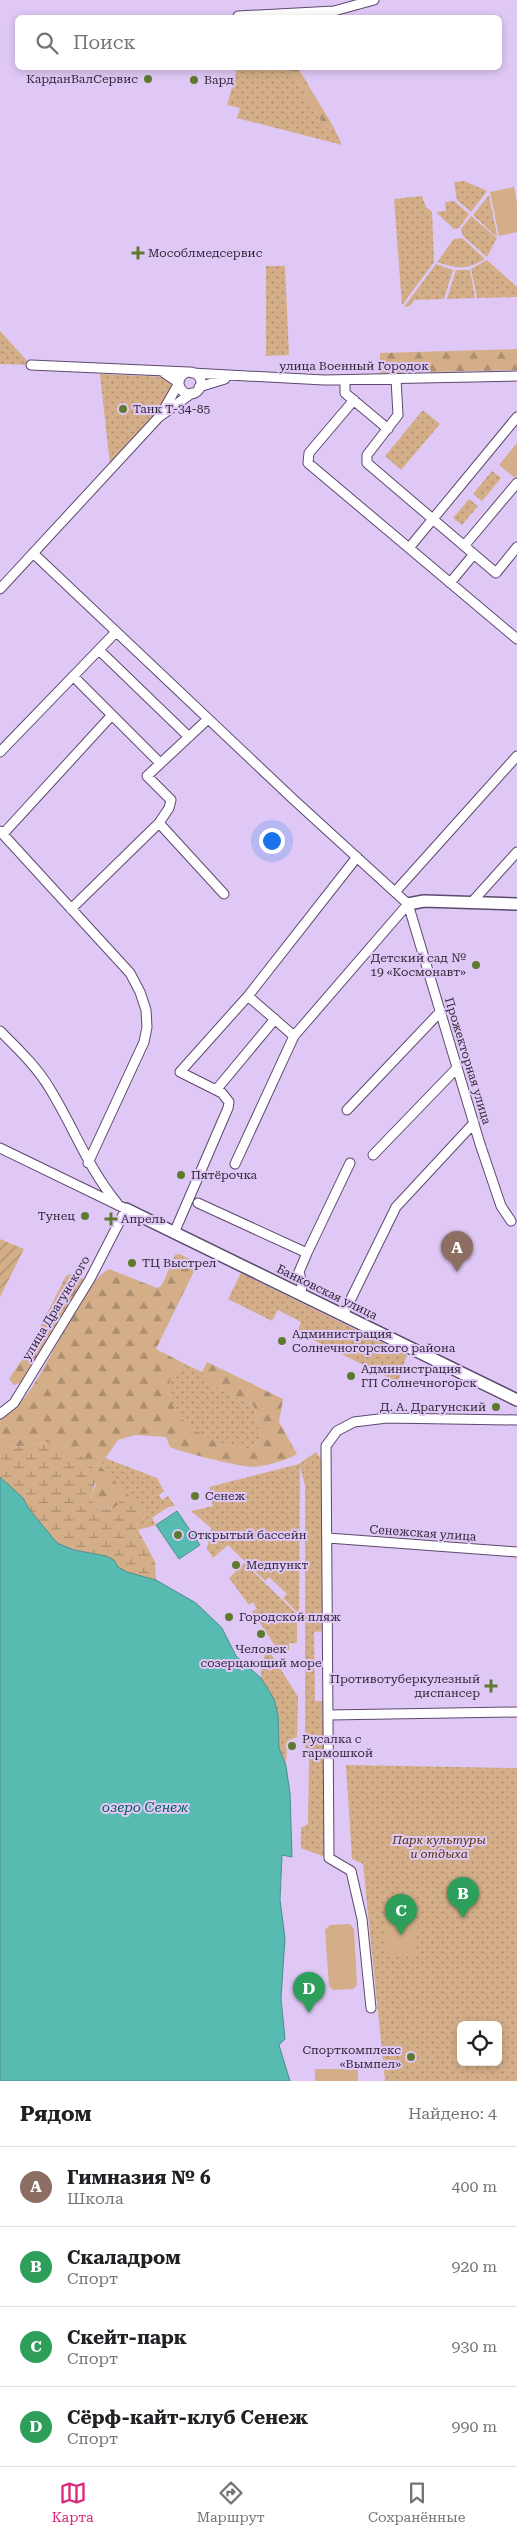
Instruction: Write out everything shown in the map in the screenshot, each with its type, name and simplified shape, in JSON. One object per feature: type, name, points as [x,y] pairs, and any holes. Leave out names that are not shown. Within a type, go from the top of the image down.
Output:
[{"type":"street","points":[[257,15],[334,11],[374,0]]},
{"type":"street","name":"улица Военный Городок","points":[[32,365],[159,370],[233,377],[345,380],[517,376]]},
{"type":"street","points":[[159,370],[179,383],[183,391],[192,393]]},
{"type":"street","points":[[159,418],[181,377],[190,373],[200,379],[199,387]]},
{"type":"street","points":[[0,589],[159,418],[199,387],[233,377]]},
{"type":"street","points":[[396,379],[398,415],[367,454],[367,463],[496,573],[517,547]]},
{"type":"street","points":[[345,380],[345,392],[388,429]]},
{"type":"street","points":[[354,400],[309,453],[308,463],[517,639]]},
{"type":"street","points":[[409,548],[517,417]]},
{"type":"street","points":[[464,546],[517,483]]},
{"type":"street","points":[[33,553],[208,719],[408,904]]},
{"type":"street","points":[[450,583],[474,554]]},
{"type":"street","points":[[0,752],[116,632]]},
{"type":"street","points":[[99,650],[189,737]]},
{"type":"street","points":[[73,676],[160,763]]},
{"type":"street","points":[[88,1163],[144,1042],[147,1027],[146,1010],[140,992],[124,965],[2,833],[112,715]]},
{"type":"street","points":[[72,910],[160,822],[169,808],[171,800],[147,776],[208,719]]},
{"type":"street","points":[[395,892],[517,756]]},
{"type":"street","points":[[160,822],[224,894]]},
{"type":"street","points":[[472,902],[517,852]]},
{"type":"street","points":[[174,1233],[229,1102],[226,1096],[180,1072],[248,996],[357,857]]},
{"type":"street","points":[[235,1164],[294,1036],[408,904],[424,901],[517,904]]},
{"type":"street","name":"Прожекторная улица","points":[[408,904],[474,1123],[501,1206],[511,1221]]},
{"type":"street","points":[[248,996],[294,1036]]},
{"type":"street","points":[[347,1110],[440,1012]]},
{"type":"street","points":[[216,1090],[275,1019]]},
{"type":"street","points":[[0,1030],[24,1055],[50,1089],[88,1163],[101,1184],[123,1208]]},
{"type":"street","points":[[373,1155],[457,1068]]},
{"type":"street","points":[[343,1315],[390,1216],[474,1123]]},
{"type":"street","points":[[0,1148],[123,1208]]},
{"type":"street","points":[[300,1295],[302,1283],[299,1272],[350,1163]]},
{"type":"street","points":[[198,1203],[307,1253]]},
{"type":"street","name":"Банковская улица","points":[[123,1208],[517,1400]]},
{"type":"street","name":"улица Драгунского","points":[[0,1414],[14,1403],[85,1288],[123,1208]]},
{"type":"street","points":[[371,2008],[362,1919],[351,1871],[329,1858],[326,1446],[337,1431],[354,1422],[377,1419],[517,1420]]},
{"type":"street","name":"Сенежская улица","points":[[328,1538],[517,1552]]},
{"type":"street","points":[[328,1716],[517,1712]]},
{"type":"green space","points":[[236,70],[290,70],[325,127],[332,129],[333,126],[342,145],[237,118],[240,108],[227,105]]},
{"type":"green space","points":[[290,70],[299,70],[333,126],[332,129],[325,127]]},
{"type":"green space","points":[[464,181],[487,191],[471,212],[457,200],[454,182]]},
{"type":"green space","points":[[514,187],[517,203],[517,232],[499,236],[490,192]]},
{"type":"green space","points":[[489,195],[497,235],[496,236],[473,215]]},
{"type":"green space","points":[[422,196],[426,207],[432,212],[434,262],[402,305],[394,199]]},
{"type":"green space","points":[[454,201],[469,214],[459,228],[454,229],[436,212],[446,211],[445,202]]},
{"type":"green space","points":[[471,216],[497,238],[487,257],[463,236],[461,229]]},
{"type":"green space","points":[[462,238],[485,259],[467,267],[451,266],[437,262],[454,239]]},
{"type":"green space","points":[[487,260],[517,287],[517,297],[477,298],[471,269]]},
{"type":"green space","points":[[436,264],[453,270],[444,299],[414,300],[410,306],[404,307]]},
{"type":"green space","points":[[266,266],[285,266],[289,355],[266,356]]},
{"type":"green space","points":[[456,270],[470,270],[475,298],[447,299]]},
{"type":"green space","points":[[0,331],[31,365],[0,364]]},
{"type":"green space","points":[[517,349],[517,370],[380,373],[380,353]]},
{"type":"green space","points":[[100,374],[166,377],[173,387],[154,419],[110,465]]},
{"type":"green space","points":[[423,410],[440,424],[401,470],[385,456]]},
{"type":"green space","points":[[517,443],[517,475],[515,478],[499,465]]},
{"type":"green space","points":[[492,471],[501,478],[482,501],[473,494]]},
{"type":"green space","points":[[469,499],[478,506],[462,525],[453,518]]},
{"type":"green space","points":[[0,1239],[24,1249],[0,1297]]},
{"type":"green space","points":[[179,1254],[198,1263],[156,1349],[187,1365],[174,1370],[169,1386],[171,1401],[179,1415],[190,1427],[221,1443],[251,1448],[261,1438],[254,1406],[215,1386],[202,1372],[207,1362],[283,1399],[279,1422],[297,1454],[287,1459],[252,1467],[211,1459],[170,1447],[166,1437],[135,1435],[118,1440],[100,1466],[130,1497],[121,1497],[118,1505],[111,1510],[95,1506],[90,1499],[96,1485],[83,1457],[54,1449],[47,1442],[28,1446],[0,1447],[0,1417],[16,1407],[30,1391],[67,1323],[94,1282],[109,1269],[157,1288],[162,1285],[175,1255]]},
{"type":"green space","points":[[241,1273],[407,1355],[398,1382],[297,1332],[301,1322],[278,1310],[272,1321],[228,1299]]},
{"type":"green space","points":[[71,1274],[84,1279],[23,1382],[14,1385],[9,1379],[28,1351],[66,1276]]},
{"type":"green space","points":[[187,1365],[202,1372],[215,1386],[254,1406],[261,1438],[251,1448],[220,1443],[204,1436],[190,1427],[178,1415],[171,1401],[169,1386],[174,1370]]},
{"type":"green space","points":[[48,1442],[56,1448],[83,1457],[88,1461],[95,1476],[94,1488],[90,1499],[95,1506],[111,1510],[118,1505],[121,1497],[130,1497],[143,1512],[142,1517],[137,1521],[138,1530],[155,1562],[156,1580],[127,1572],[118,1567],[114,1560],[106,1556],[74,1550],[57,1543],[29,1509],[23,1498],[0,1477],[0,1447],[28,1446]]},
{"type":"green space","points":[[316,1452],[322,1460],[323,1631],[314,1632],[315,1701],[325,1701],[325,1857],[301,1848],[301,1828],[308,1824],[309,1756],[314,1756],[313,1749],[305,1748],[305,1486],[300,1466],[299,1614],[283,1598],[287,1594],[269,1577],[265,1581],[228,1545],[213,1558],[207,1549],[211,1528],[191,1511],[213,1506],[209,1487],[299,1464]]},
{"type":"green space","points":[[105,1458],[157,1478],[164,1491],[159,1495],[162,1500],[168,1496],[175,1506],[168,1507],[152,1518],[156,1525],[138,1530],[137,1521],[143,1512],[100,1466]]},
{"type":"green space","points":[[244,1563],[297,1614],[297,1643],[289,1643],[289,1650],[278,1650],[252,1611],[257,1609],[253,1602],[249,1605],[229,1578]]},
{"type":"green space","points":[[267,1647],[298,1697],[297,1737],[287,1741],[286,1766],[279,1748],[278,1715],[274,1699],[261,1678],[261,1668]]},
{"type":"green space","name":"Парк культуры и отдыха","points":[[346,1765],[517,1768],[517,2081],[385,2081],[363,1864],[352,1859]]},
{"type":"green space","points":[[386,1918],[418,1920],[416,1956],[384,1955]]},
{"type":"green space","points":[[350,1924],[354,1929],[357,1985],[353,1989],[333,1990],[329,1986],[325,1930],[330,1925]]},
{"type":"green space","points":[[315,2069],[358,2069],[358,2081],[315,2081]]},
{"type":"water","name":"озеро Сенеж","points":[[0,1477],[23,1498],[29,1509],[57,1543],[74,1550],[106,1556],[114,1560],[118,1567],[127,1572],[156,1580],[196,1603],[222,1628],[236,1656],[261,1678],[274,1699],[278,1715],[279,1748],[286,1766],[290,1793],[292,1857],[282,1855],[280,1900],[285,1938],[281,1998],[285,2039],[279,2045],[290,2081],[0,2081]]},
{"type":"water","name":"Открытый бассейн","points":[[177,1511],[200,1545],[179,1559],[156,1525]]},
{"type":"place","name":"КарданВалСервис","points":[[148,79]]},
{"type":"place","name":"Вард","points":[[194,80]]},
{"type":"place","name":"Мособлмедсервис","points":[[138,253]]},
{"type":"place","name":"Танк Т-34-85","points":[[123,409]]},
{"type":"place","name":"Детский сад № 19 «Космонавт»","points":[[476,965]]},
{"type":"place","name":"Пятёрочка","points":[[181,1175]]},
{"type":"place","name":"Тунец","points":[[85,1216]]},
{"type":"place","name":"Апрель","points":[[111,1219]]},
{"type":"place","name":"ТЦ Выстрел","points":[[132,1263]]},
{"type":"place","name":"Гимназия № 6","points":[[457,1272]]},
{"type":"place","name":"Администрация Солнечногорского района","points":[[282,1341]]},
{"type":"place","name":"Администрация ГП Солнечногорск","points":[[351,1376]]},
{"type":"place","name":"Д. А. Драгунский","points":[[496,1407]]},
{"type":"place","name":"Сенеж","points":[[195,1496]]},
{"type":"place","name":"Открытый бассейн","points":[[178,1535]]},
{"type":"place","name":"Медпункт","points":[[236,1565]]},
{"type":"place","name":"Городской пляж","points":[[229,1617]]},
{"type":"place","name":"Человек созерцающий море","points":[[261,1634]]},
{"type":"place","name":"Противотуберкулезный диспансер","points":[[491,1686]]},
{"type":"place","name":"Русалка с гармошкой","points":[[292,1746]]},
{"type":"place","name":"Скаладром","points":[[463,1918]]},
{"type":"place","name":"Скейт-парк","points":[[401,1935]]},
{"type":"place","name":"Сёрф-кайт-клуб Сенеж","points":[[309,2013]]},
{"type":"place","name":"Спорткомплекс «Вымпел»","points":[[411,2057]]}]
